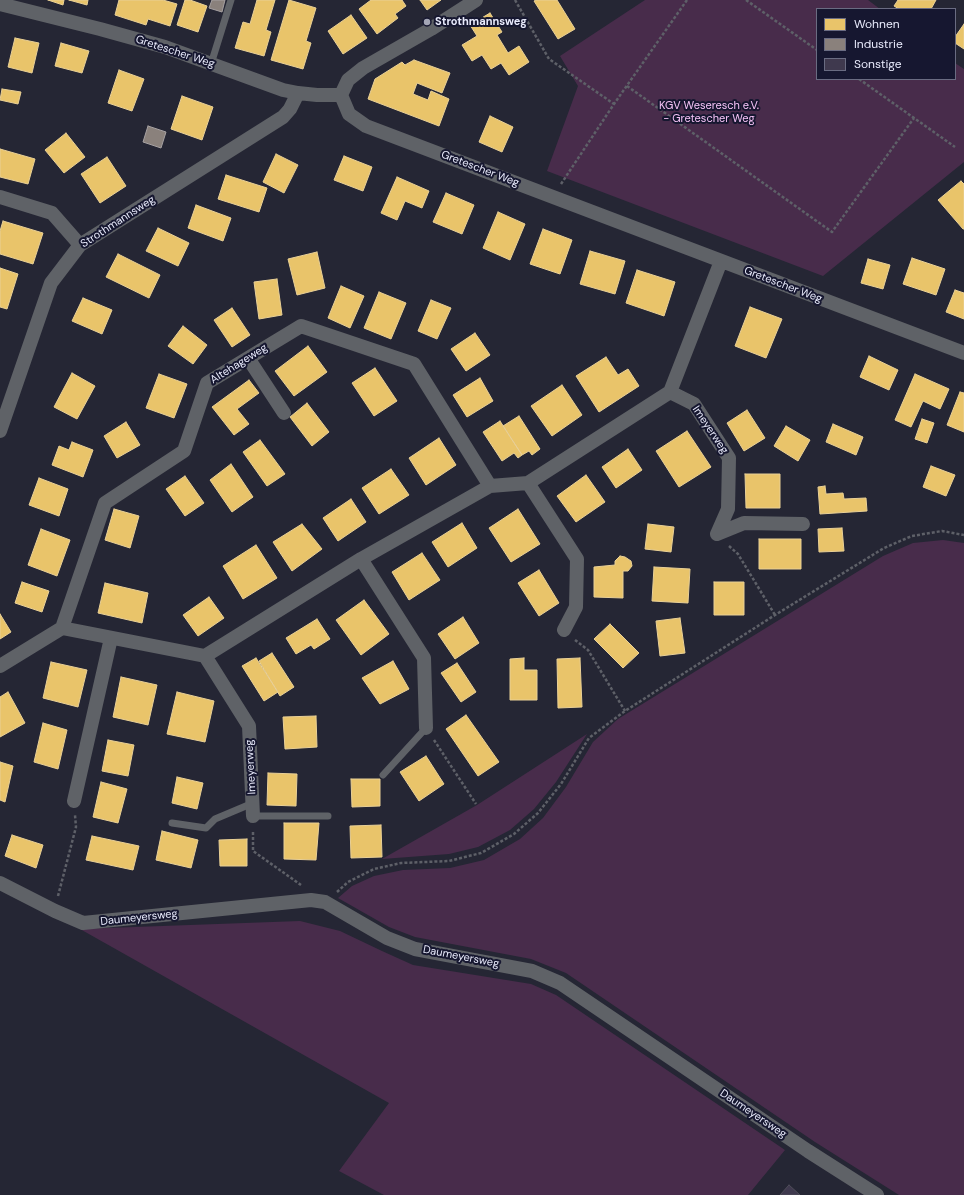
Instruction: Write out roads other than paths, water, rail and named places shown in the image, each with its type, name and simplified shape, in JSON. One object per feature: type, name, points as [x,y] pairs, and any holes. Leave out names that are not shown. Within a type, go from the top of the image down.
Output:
[{"type":"street","points":[[341,95],[348,80],[363,68],[431,29],[476,0]]},
{"type":"street","name":"Gretescher Weg","points":[[0,4],[165,47],[283,90],[318,95],[341,95],[349,114],[366,126],[964,354]]},
{"type":"street","name":"Strothmannsweg","points":[[0,431],[51,283],[80,244],[282,117],[290,109],[298,93]]},
{"type":"street","points":[[0,197],[52,213],[80,244]]},
{"type":"street","points":[[0,666],[62,628],[205,656],[361,559],[490,486],[528,483],[670,392],[721,261]]},
{"type":"street","name":"Altehageweg","points":[[62,628],[104,503],[184,451],[207,383],[302,326],[414,364],[490,486]]},
{"type":"street","points":[[248,358],[284,413]]},
{"type":"street","name":"Imeyerweg","points":[[670,392],[694,404],[729,458],[728,509],[717,534],[744,523],[803,524]]},
{"type":"street","points":[[528,483],[577,558],[576,607],[564,630]]},
{"type":"street","points":[[361,559],[424,658],[426,728]]},
{"type":"street","points":[[74,801],[111,638]]},
{"type":"street","name":"Imeyerweg","points":[[205,656],[249,726],[253,809]]},
{"type":"street","name":"Daumeyersweg","points":[[0,883],[83,923],[311,900],[325,902],[387,938],[415,949],[532,971],[560,983],[801,1146],[877,1195]]},
{"type":"lane","points":[[211,64],[231,0]]},
{"type":"lane","points":[[382,775],[426,728]]},
{"type":"lane","points":[[172,823],[206,828],[215,819],[253,809],[328,816]]},
{"type":"place","name":"Strothmannsweg","points":[[427,22]]},
{"type":"park label","name":"KGV Weseresch e.V. - Gretescher Weg","points":[[709,112]]}]
